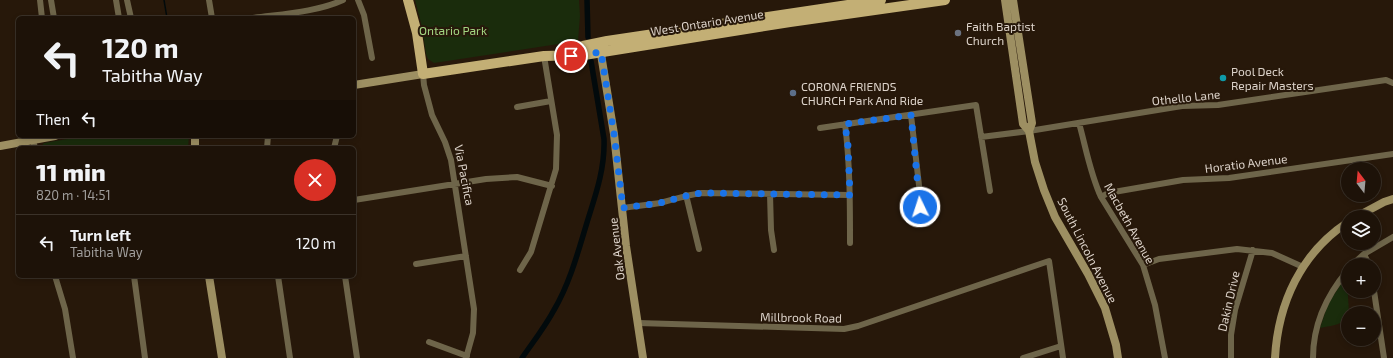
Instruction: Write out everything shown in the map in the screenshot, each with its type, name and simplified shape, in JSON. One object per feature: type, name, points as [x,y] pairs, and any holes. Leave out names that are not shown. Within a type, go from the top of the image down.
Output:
[{"type":"main road","name":"Via Pacifica","points":[[408,0],[416,33],[423,74]]},
{"type":"main road","name":"West Ontario Avenue","points":[[600,48],[881,0]]},
{"type":"main road","name":"West Ontario Avenue","points":[[356,85],[544,56],[945,0]]},
{"type":"main road","name":"South Lincoln Avenue","points":[[1005,0],[1023,124],[1029,131],[1035,162],[1055,217],[1088,274],[1105,308],[1118,358]]},
{"type":"main road","name":"South Lincoln Avenue","points":[[1013,0],[1032,123],[1029,131]]},
{"type":"main road","name":"Oak Avenue","points":[[600,48],[614,134],[626,246],[643,358]]},
{"type":"main road","points":[[0,146],[34,144],[50,138]]},
{"type":"main road","points":[[1369,210],[1393,199]]},
{"type":"main road","points":[[1276,358],[1280,320],[1285,301],[1294,280],[1313,253],[1341,226]]},
{"type":"main road","points":[[209,278],[222,358]]},
{"type":"street","points":[[40,0],[42,16]]},
{"type":"street","points":[[51,0],[54,16]]},
{"type":"street","points":[[116,0],[119,16]]},
{"type":"street","points":[[127,0],[130,16]]},
{"type":"street","points":[[209,0],[212,16]]},
{"type":"street","points":[[278,16],[291,15],[343,0]]},
{"type":"street","points":[[358,0],[364,15],[372,58]]},
{"type":"street","points":[[520,270],[531,252],[556,170],[557,150],[555,120],[544,56]]},
{"type":"street","name":"Via Pacifica","points":[[423,74],[424,86],[432,115],[446,142],[451,160],[466,256],[474,309],[473,333],[466,357]]},
{"type":"street","name":"Othello Lane","points":[[981,137],[1029,131],[1182,106],[1218,105],[1386,80],[1393,83]]},
{"type":"street","points":[[517,107],[551,102]]},
{"type":"street","points":[[820,128],[976,105],[990,191]]},
{"type":"street","points":[[911,115],[920,194],[921,219]]},
{"type":"street","name":"Macbeth Avenue","points":[[1080,122],[1088,160],[1096,185],[1143,265],[1155,305],[1165,358]]},
{"type":"street","points":[[845,124],[848,146],[850,243]]},
{"type":"street","name":"Horatio Avenue","points":[[1102,197],[1108,193],[1183,180],[1229,178],[1393,154]]},
{"type":"street","points":[[356,200],[486,179],[517,177],[552,186]]},
{"type":"street","points":[[623,208],[661,202],[686,195],[719,192],[850,195]]},
{"type":"street","points":[[770,194],[771,230],[774,250]]},
{"type":"street","points":[[686,195],[694,236],[699,249]]},
{"type":"street","points":[[1360,258],[1393,238]]},
{"type":"street","points":[[1143,265],[1159,259],[1237,249],[1272,253],[1303,267]]},
{"type":"street","name":"Dakin Drive","points":[[1231,358],[1231,335],[1235,310],[1253,250]]},
{"type":"street","points":[[1364,254],[1366,258]]},
{"type":"street","points":[[416,264],[466,256]]},
{"type":"street","name":"Millbrook Road","points":[[638,323],[830,329],[851,328],[1049,261],[1061,346]]},
{"type":"street","points":[[56,278],[65,309],[73,358]]},
{"type":"street","points":[[134,278],[145,358]]},
{"type":"street","points":[[278,278],[290,358]]},
{"type":"street","points":[[345,278],[357,358]]},
{"type":"street","points":[[1313,358],[1313,340],[1321,312],[1341,278]]},
{"type":"street","points":[[1375,298],[1384,358]]},
{"type":"street","points":[[429,342],[466,357]]},
{"type":"street","points":[[1023,358],[1061,346],[1063,358]]},
{"type":"green space","name":"Ontario Park","points":[[415,0],[579,0],[580,16],[578,41],[434,63],[428,59],[426,54],[422,27]]},
{"type":"green space","points":[[73,138],[189,138],[188,146],[42,146],[44,143]]},
{"type":"green space","points":[[1341,284],[1341,298],[1348,298],[1349,306],[1341,306],[1341,323],[1320,328],[1328,304]]},
{"type":"waterway","points":[[164,0],[167,16]]},
{"type":"waterway","points":[[587,0],[588,37]]},
{"type":"waterway","points":[[522,358],[547,322],[565,288],[578,252],[600,178],[604,139],[591,61]]},
{"type":"place","name":"Faith Baptist Church","points":[[958,33]]},
{"type":"place","name":"Pool Deck Repair Masters","points":[[1223,78]]},
{"type":"place","name":"CORONA FRIENDS CHURCH Park And Ride","points":[[793,93]]},
{"type":"route","points":[[571,56],[601,52],[614,134],[623,208],[642,206],[686,195],[719,192],[850,195],[848,146],[845,124],[911,115],[920,194],[920,207]]}]
